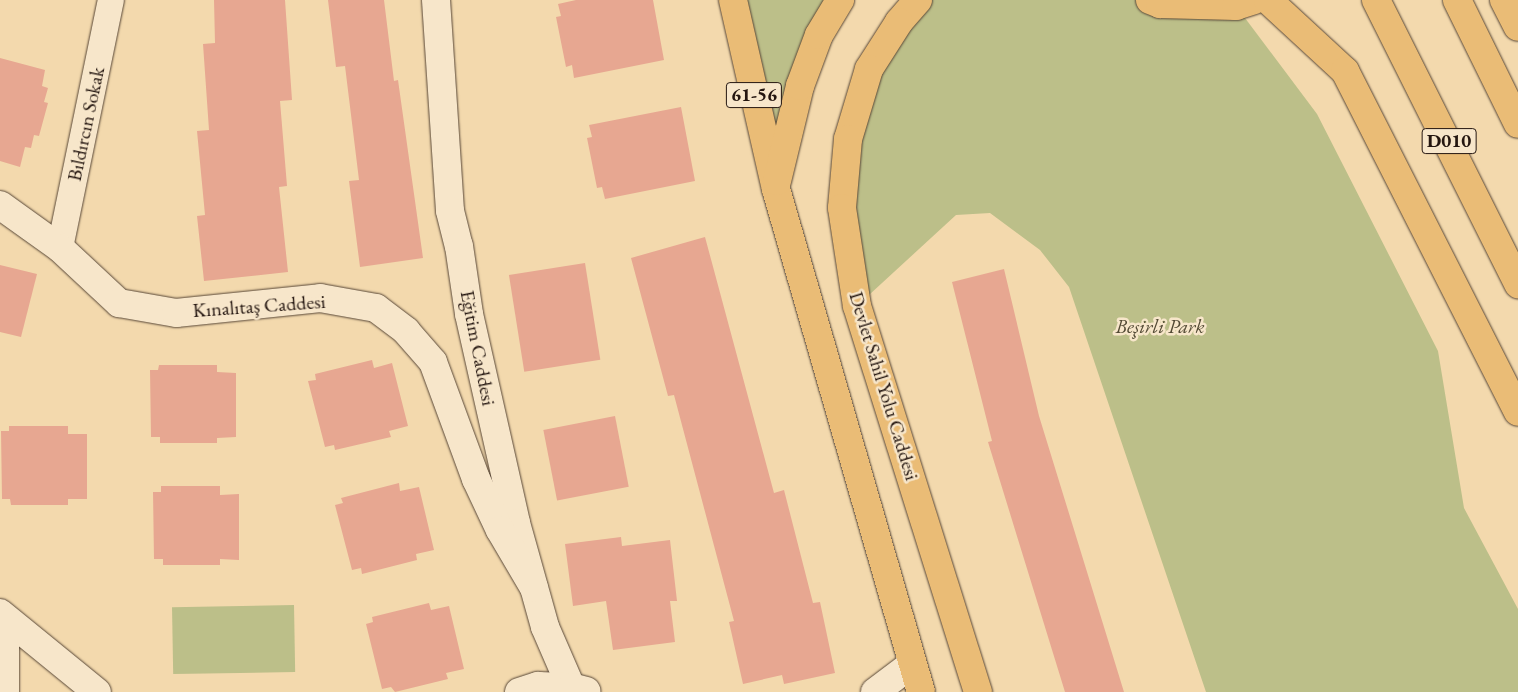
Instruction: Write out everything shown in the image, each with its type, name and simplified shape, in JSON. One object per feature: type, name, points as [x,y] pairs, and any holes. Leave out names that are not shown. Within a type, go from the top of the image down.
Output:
[{"type":"main road","name":"61-56","points":[[733,0],[776,189]]},
{"type":"main road","points":[[840,0],[820,35],[800,86],[776,189],[921,692]]},
{"type":"main road","name":"Devlet Sahil Yolu Caddesi","points":[[918,0],[899,22],[869,69],[848,139],[842,208],[857,306],[978,692]]},
{"type":"main road","points":[[1150,0],[1160,4],[1236,6],[1254,0]]},
{"type":"main road","points":[[1268,0],[1345,70],[1518,412]]},
{"type":"main road","name":"D010","points":[[1376,0],[1518,284]]},
{"type":"main road","points":[[1457,0],[1518,124]]},
{"type":"main road","points":[[1504,0],[1518,26]]},
{"type":"street","name":"Bıldırcın Sokak","points":[[60,248],[111,0]]},
{"type":"street","name":"Eğitim Caddesi","points":[[436,0],[450,211],[511,504],[545,628],[577,690]]},
{"type":"street","name":"Kınalıtaş Caddesi","points":[[0,204],[60,248],[120,303],[176,313],[320,298],[376,308],[406,331],[433,362],[476,479],[500,530],[534,588]]},
{"type":"street","points":[[3,617],[6,692]]},
{"type":"street","points":[[3,617],[98,692]]},
{"type":"street","points":[[875,692],[912,664]]},
{"type":"street","points":[[519,692],[538,686],[577,690]]},
{"type":"green space","points":[[730,0],[840,0],[787,135],[753,115]]},
{"type":"green space","name":"Beşirli Park","points":[[918,0],[1254,0],[1236,6],[1317,114],[1438,351],[1464,508],[1518,609],[1518,692],[1206,692],[1069,287],[1040,250],[990,213],[956,215],[857,306],[848,139]]},
{"type":"green space","points":[[294,605],[295,672],[173,674],[172,607]]},
{"type":"building","points":[[214,0],[285,0],[292,100],[280,101],[287,186],[279,187],[288,272],[204,281],[197,216],[205,215],[197,131],[209,130],[203,44],[215,43]]},
{"type":"building","points":[[328,0],[384,0],[394,81],[398,80],[423,258],[360,267],[349,181],[359,180],[345,66],[336,67]]},
{"type":"building","points":[[576,0],[653,0],[664,60],[574,78],[572,65],[566,67],[556,17],[561,16],[558,4]]},
{"type":"building","points":[[0,58],[45,70],[42,86],[48,88],[44,102],[48,103],[39,136],[34,135],[31,148],[25,147],[20,167],[0,161]]},
{"type":"building","points":[[681,107],[695,181],[605,199],[602,187],[597,188],[587,138],[592,137],[589,125]]},
{"type":"building","points":[[705,237],[774,493],[784,490],[813,603],[820,602],[835,673],[784,684],[782,675],[743,684],[729,622],[734,621],[674,395],[668,396],[631,258]]},
{"type":"building","points":[[585,263],[600,360],[524,372],[509,275]]},
{"type":"building","points":[[0,265],[37,274],[21,337],[0,332]]},
{"type":"building","points":[[1004,269],[1039,416],[1124,692],[1065,692],[988,442],[992,441],[952,282]]},
{"type":"building","points":[[372,360],[374,368],[392,363],[408,426],[389,431],[391,437],[335,450],[334,445],[325,447],[308,381],[316,380],[315,374]]},
{"type":"building","points":[[159,365],[217,365],[217,372],[236,373],[236,437],[217,438],[217,443],[160,443],[160,437],[151,437],[150,370],[158,370]]},
{"type":"building","points":[[615,416],[629,487],[557,501],[543,430]]},
{"type":"building","points":[[9,426],[68,426],[68,434],[87,434],[87,499],[68,499],[68,505],[11,505],[10,499],[2,499],[1,431],[9,431]]},
{"type":"building","points":[[399,483],[400,491],[419,487],[434,550],[416,554],[417,560],[362,574],[361,568],[352,570],[335,505],[343,503],[341,498]]},
{"type":"building","points":[[161,486],[220,486],[220,495],[239,494],[239,560],[220,559],[220,565],[163,565],[163,559],[154,559],[153,492],[161,492]]},
{"type":"building","points":[[621,537],[622,546],[670,540],[677,601],[670,601],[675,642],[613,650],[606,601],[573,606],[565,544]]},
{"type":"building","points":[[429,603],[431,610],[449,606],[464,669],[446,673],[448,679],[395,692],[391,687],[382,689],[366,624],[373,622],[372,617]]}]
